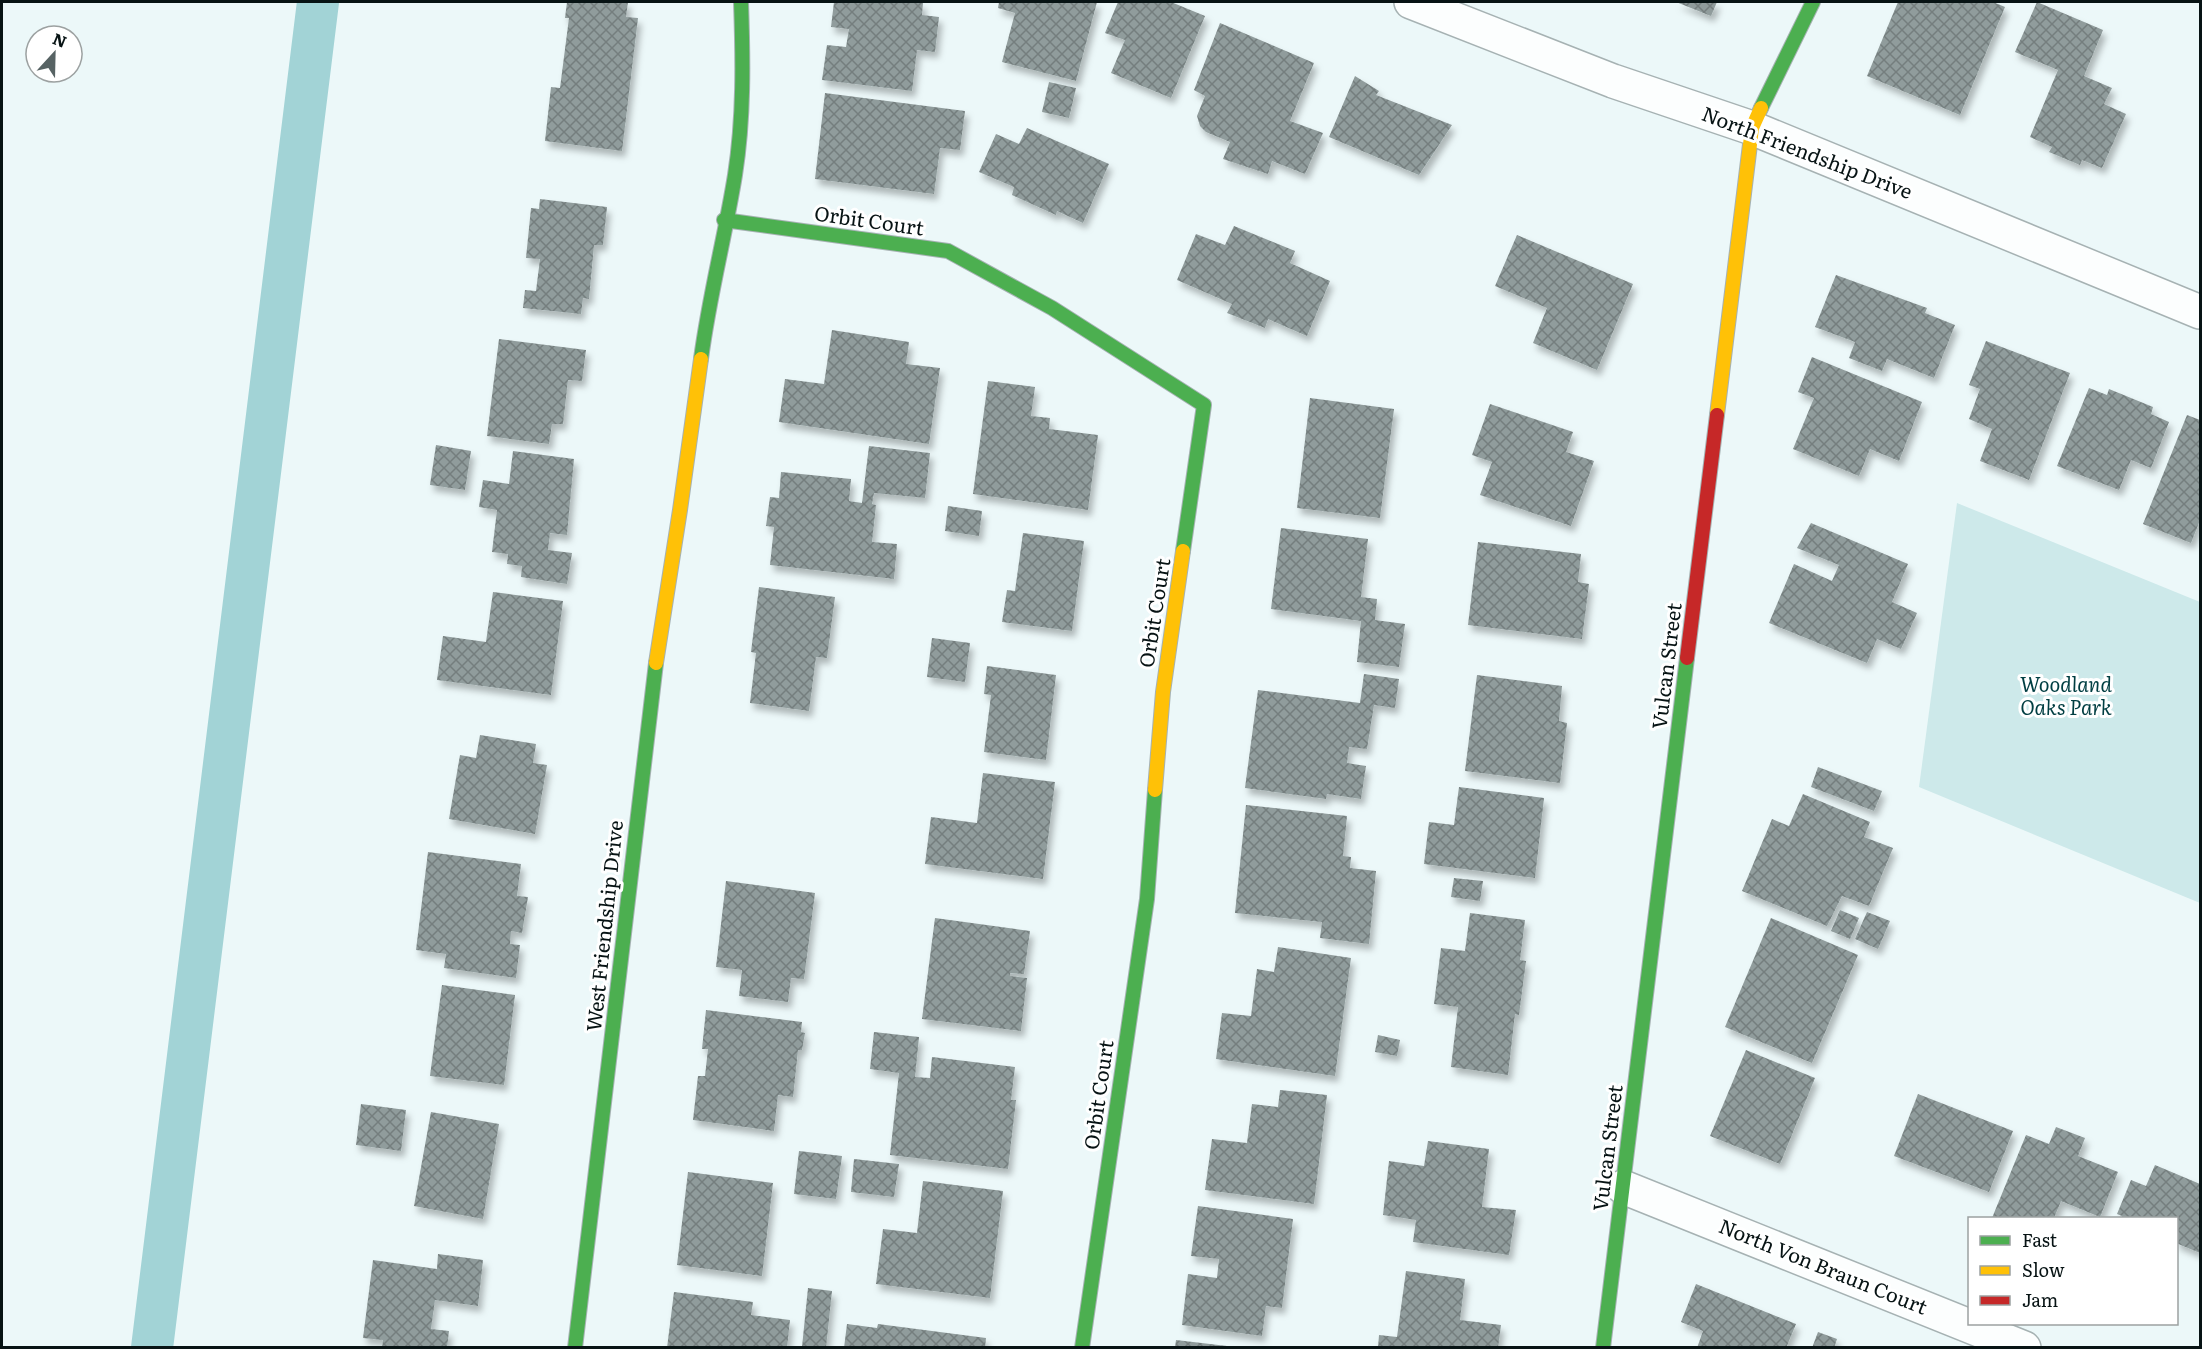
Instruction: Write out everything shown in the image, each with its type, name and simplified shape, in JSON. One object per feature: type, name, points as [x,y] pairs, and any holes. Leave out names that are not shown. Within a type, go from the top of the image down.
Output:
[{"type":"street","name":"West Friendship Drive","points":[[575,1347],[650,700],[680,510],[708,306],[735,174],[743,77],[741,2]]},
{"type":"street","name":"North Friendship Drive","points":[[1411,2],[1613,81],[1752,128],[2200,312]]},
{"type":"street","name":"Vulcan Street","points":[[1604,1347],[1752,128],[1813,2]]},
{"type":"street","name":"Orbit Court","points":[[724,220],[948,251],[1052,308],[1204,405],[1163,692],[1147,899],[1082,1347]]},
{"type":"street","name":"North Von Braun Court","points":[[1623,1187],[1968,1325]]},
{"type":"street","name":"North Von Braun Court","points":[[1969,1325],[2024,1347]]},
{"type":"green space","name":"Woodland Oaks Park","points":[[1957,503],[2200,602],[2200,903],[1919,787]]},
{"type":"building","points":[[567,2],[628,2],[626,17],[638,18],[622,151],[545,141],[551,87],[560,88],[569,18],[565,18]]},
{"type":"building","points":[[834,2],[923,3],[922,15],[939,17],[935,52],[917,50],[912,91],[822,80],[827,45],[846,47],[849,29],[831,27]]},
{"type":"building","points":[[999,2],[1097,2],[1076,81],[1002,62],[1015,13],[998,8]]},
{"type":"building","points":[[1118,2],[1171,2],[1205,16],[1171,98],[1111,73],[1125,40],[1105,33]]},
{"type":"building","points":[[1676,2],[1717,2],[1711,16]]},
{"type":"building","points":[[1898,2],[1993,2],[2005,7],[1960,115],[1867,76]]},
{"type":"building","points":[[2037,2],[2103,30],[2084,76],[2112,88],[2104,104],[2126,114],[2102,168],[2082,160],[2080,165],[2049,152],[2052,147],[2030,137],[2058,70],[2015,52]]},
{"type":"building","points":[[1220,23],[1314,63],[1290,121],[1323,133],[1305,174],[1272,161],[1268,174],[1223,159],[1230,142],[1206,132],[1200,126],[1197,116],[1205,96],[1194,90]]},
{"type":"building","points":[[1355,76],[1379,91],[1376,95],[1452,125],[1419,175],[1329,137]]},
{"type":"building","points":[[1049,82],[1076,88],[1069,118],[1042,112]]},
{"type":"building","points":[[825,93],[965,111],[960,150],[940,148],[934,194],[815,179]]},
{"type":"building","points":[[1027,128],[1109,164],[1083,223],[1057,211],[1056,215],[1012,195],[1014,187],[979,172],[996,134],[1019,144]]},
{"type":"building","points":[[540,199],[607,207],[603,245],[594,245],[589,299],[583,298],[581,314],[523,308],[525,290],[536,291],[540,259],[526,258],[531,208],[539,209]]},
{"type":"building","points":[[1234,226],[1295,251],[1290,263],[1330,281],[1307,336],[1268,319],[1265,328],[1227,313],[1232,304],[1177,280],[1196,234],[1225,245]]},
{"type":"building","points":[[1517,235],[1633,284],[1597,370],[1533,343],[1547,308],[1495,286]]},
{"type":"building","points":[[1836,275],[1927,308],[1925,313],[1955,325],[1934,378],[1887,359],[1882,371],[1849,358],[1855,342],[1815,327]]},
{"type":"building","points":[[832,330],[909,342],[906,364],[940,368],[929,444],[779,422],[785,379],[824,384]]},
{"type":"building","points":[[499,339],[586,350],[582,381],[568,380],[563,424],[552,424],[549,444],[487,436]]},
{"type":"building","points":[[1986,341],[2070,373],[2029,480],[1980,461],[1992,429],[1969,419],[1980,389],[1969,385]]},
{"type":"building","points":[[1812,357],[1922,402],[1899,461],[1870,449],[1859,476],[1793,449],[1814,398],[1798,392]]},
{"type":"building","points":[[988,381],[1035,387],[1031,416],[1050,418],[1049,429],[1098,435],[1088,510],[973,494]]},
{"type":"building","points":[[2089,388],[2107,395],[2109,389],[2153,407],[2151,414],[2169,422],[2151,468],[2131,460],[2119,490],[2057,466]]},
{"type":"building","points":[[1310,398],[1394,409],[1380,518],[1297,508]]},
{"type":"building","points":[[1490,404],[1573,432],[1566,452],[1594,461],[1571,526],[1480,495],[1492,462],[1472,455]]},
{"type":"building","points":[[2187,415],[2200,420],[2200,520],[2191,543],[2143,524]]},
{"type":"building","points":[[436,445],[471,451],[465,490],[430,485]]},
{"type":"building","points":[[869,446],[930,453],[925,498],[874,493],[872,504],[876,505],[872,542],[897,544],[894,579],[770,565],[774,527],[766,526],[770,497],[779,498],[781,472],[851,479],[849,501],[862,503]]},
{"type":"building","points":[[513,451],[574,459],[567,535],[550,533],[548,550],[572,553],[567,584],[521,577],[522,566],[507,564],[508,554],[492,552],[497,510],[479,507],[483,480],[509,484]]},
{"type":"building","points":[[948,506],[982,511],[979,536],[945,531]]},
{"type":"building","points":[[1811,523],[1908,564],[1892,602],[1917,613],[1901,649],[1877,639],[1867,663],[1769,623],[1794,564],[1832,581],[1839,565],[1797,548]]},
{"type":"building","points":[[1281,528],[1368,539],[1361,597],[1377,599],[1375,620],[1405,624],[1399,667],[1357,662],[1361,621],[1271,609]]},
{"type":"building","points":[[1023,533],[1084,541],[1072,631],[1002,622],[1007,590],[1015,591]]},
{"type":"building","points":[[1478,542],[1581,554],[1578,582],[1589,584],[1582,639],[1468,625]]},
{"type":"building","points":[[759,587],[835,597],[827,658],[816,657],[809,711],[750,703],[756,653],[751,652]]},
{"type":"building","points":[[493,592],[563,601],[551,695],[437,680],[443,636],[486,642]]},
{"type":"building","points":[[932,638],[970,643],[965,682],[927,677]]},
{"type":"building","points":[[987,666],[1056,675],[1046,760],[984,752],[991,695],[984,694]]},
{"type":"building","points":[[1364,674],[1399,679],[1395,708],[1374,705],[1367,749],[1349,747],[1347,763],[1366,766],[1361,799],[1327,794],[1326,799],[1245,788],[1258,690],[1360,703]]},
{"type":"building","points":[[1477,675],[1562,686],[1559,721],[1567,723],[1560,783],[1465,771]]},
{"type":"building","points":[[480,735],[536,744],[533,763],[547,765],[535,834],[449,819],[460,755],[476,758]]},
{"type":"building","points":[[1818,767],[1882,791],[1874,811],[1811,787]]},
{"type":"building","points":[[983,773],[1055,782],[1043,879],[925,864],[931,817],[977,823]]},
{"type":"building","points":[[1459,787],[1544,798],[1535,878],[1424,864],[1429,822],[1454,825]]},
{"type":"building","points":[[1803,794],[1870,822],[1864,837],[1893,848],[1869,906],[1842,896],[1827,926],[1742,891],[1772,819],[1789,826]]},
{"type":"building","points":[[1246,805],[1347,816],[1343,856],[1351,857],[1350,868],[1376,871],[1369,944],[1320,938],[1322,922],[1235,913]]},
{"type":"building","points":[[428,852],[521,864],[517,896],[528,897],[522,933],[511,931],[510,944],[520,945],[516,978],[444,968],[446,954],[416,950]]},
{"type":"building","points":[[1454,878],[1483,881],[1480,901],[1451,897]]},
{"type":"building","points":[[726,881],[815,893],[804,979],[791,978],[788,1002],[739,996],[742,970],[716,967]]},
{"type":"building","points":[[1840,910],[1859,918],[1850,939],[1831,931]]},
{"type":"building","points":[[1867,912],[1890,921],[1878,949],[1855,939]]},
{"type":"building","points":[[1470,913],[1525,920],[1520,960],[1526,961],[1519,1015],[1515,1014],[1508,1075],[1451,1067],[1458,1007],[1434,1004],[1441,948],[1465,951]]},
{"type":"building","points":[[935,918],[1030,931],[1024,974],[1010,973],[1010,976],[1027,978],[1021,1031],[922,1019]]},
{"type":"building","points":[[1771,918],[1858,955],[1812,1063],[1725,1027]]},
{"type":"building","points":[[1278,947],[1351,958],[1335,1076],[1216,1059],[1222,1013],[1251,1016],[1257,969],[1274,972]]},
{"type":"building","points":[[442,985],[515,995],[504,1085],[430,1076]]},
{"type":"building","points":[[706,1010],[802,1022],[801,1032],[805,1033],[802,1050],[798,1050],[793,1097],[778,1095],[774,1131],[693,1120],[698,1076],[705,1076],[708,1049],[702,1049]]},
{"type":"building","points":[[874,1032],[919,1037],[915,1077],[930,1078],[932,1057],[1015,1067],[1011,1100],[1016,1100],[1008,1169],[890,1155],[899,1073],[870,1069]]},
{"type":"building","points":[[1378,1035],[1400,1040],[1397,1056],[1375,1052]]},
{"type":"building","points":[[1746,1050],[1815,1078],[1780,1164],[1710,1136]]},
{"type":"building","points":[[1280,1090],[1327,1095],[1314,1204],[1205,1190],[1212,1139],[1247,1143],[1252,1104],[1278,1107]]},
{"type":"building","points":[[1918,1094],[2013,1131],[1989,1192],[1894,1156]]},
{"type":"building","points":[[361,1104],[406,1110],[401,1151],[356,1145]]},
{"type":"building","points":[[431,1112],[499,1124],[483,1219],[414,1206]]},
{"type":"building","points":[[2056,1127],[2085,1138],[2078,1156],[2118,1172],[2100,1217],[2061,1201],[2054,1217],[1992,1217],[2026,1135],[2049,1144]]},
{"type":"building","points":[[1428,1141],[1489,1149],[1482,1207],[1516,1210],[1509,1255],[1413,1242],[1416,1220],[1383,1215],[1389,1161],[1424,1166]]},
{"type":"building","points":[[799,1151],[842,1156],[836,1199],[794,1194]]},
{"type":"building","points":[[854,1159],[899,1164],[894,1197],[851,1192]]},
{"type":"building","points":[[2155,1165],[2200,1184],[2200,1253],[2178,1244],[2178,1217],[2122,1217],[2117,1214],[2131,1180],[2146,1186]]},
{"type":"building","points":[[688,1172],[773,1183],[762,1276],[677,1265]]},
{"type":"building","points":[[923,1181],[1003,1191],[990,1298],[876,1284],[883,1229],[917,1233]]},
{"type":"building","points":[[1198,1206],[1293,1219],[1282,1308],[1266,1306],[1262,1336],[1182,1325],[1188,1274],[1217,1278],[1219,1259],[1191,1256]]},
{"type":"building","points":[[438,1254],[483,1260],[478,1306],[435,1300],[431,1329],[449,1331],[447,1348],[382,1348],[383,1340],[363,1338],[373,1260],[437,1269]]},
{"type":"building","points":[[1406,1271],[1465,1279],[1460,1320],[1501,1325],[1498,1348],[1378,1348],[1379,1335],[1397,1337]]},
{"type":"building","points":[[1696,1284],[1796,1324],[1786,1348],[1697,1348],[1703,1331],[1681,1322]]},
{"type":"building","points":[[808,1288],[832,1291],[826,1348],[802,1347]]},
{"type":"building","points":[[674,1292],[753,1302],[751,1315],[790,1320],[787,1348],[667,1348]]},
{"type":"building","points":[[847,1324],[877,1328],[878,1324],[986,1338],[985,1348],[844,1348]]},
{"type":"building","points":[[1818,1332],[1837,1339],[1834,1348],[1812,1348]]},
{"type":"building","points":[[1176,1340],[1227,1346],[1227,1348],[1175,1348]]},
{"type":"waterway","points":[[152,1348],[318,2]]},
{"type":"traffic: fast","points":[[701,359],[738,154],[742,88],[741,2]]},
{"type":"traffic: fast","points":[[1761,108],[1813,2]]},
{"type":"traffic: fast","points":[[724,220],[948,251],[1052,308],[1204,405],[1183,551]]},
{"type":"traffic: fast","points":[[1603,1348],[1687,658]]},
{"type":"traffic: fast","points":[[575,1348],[656,663]]},
{"type":"traffic: fast","points":[[1082,1348],[1147,899],[1155,790]]},
{"type":"traffic: slow","points":[[1717,415],[1752,128],[1761,108]]},
{"type":"traffic: slow","points":[[656,663],[701,359]]},
{"type":"traffic: slow","points":[[1155,790],[1163,692],[1183,551]]},
{"type":"traffic: jam","points":[[1687,658],[1717,415]]}]
